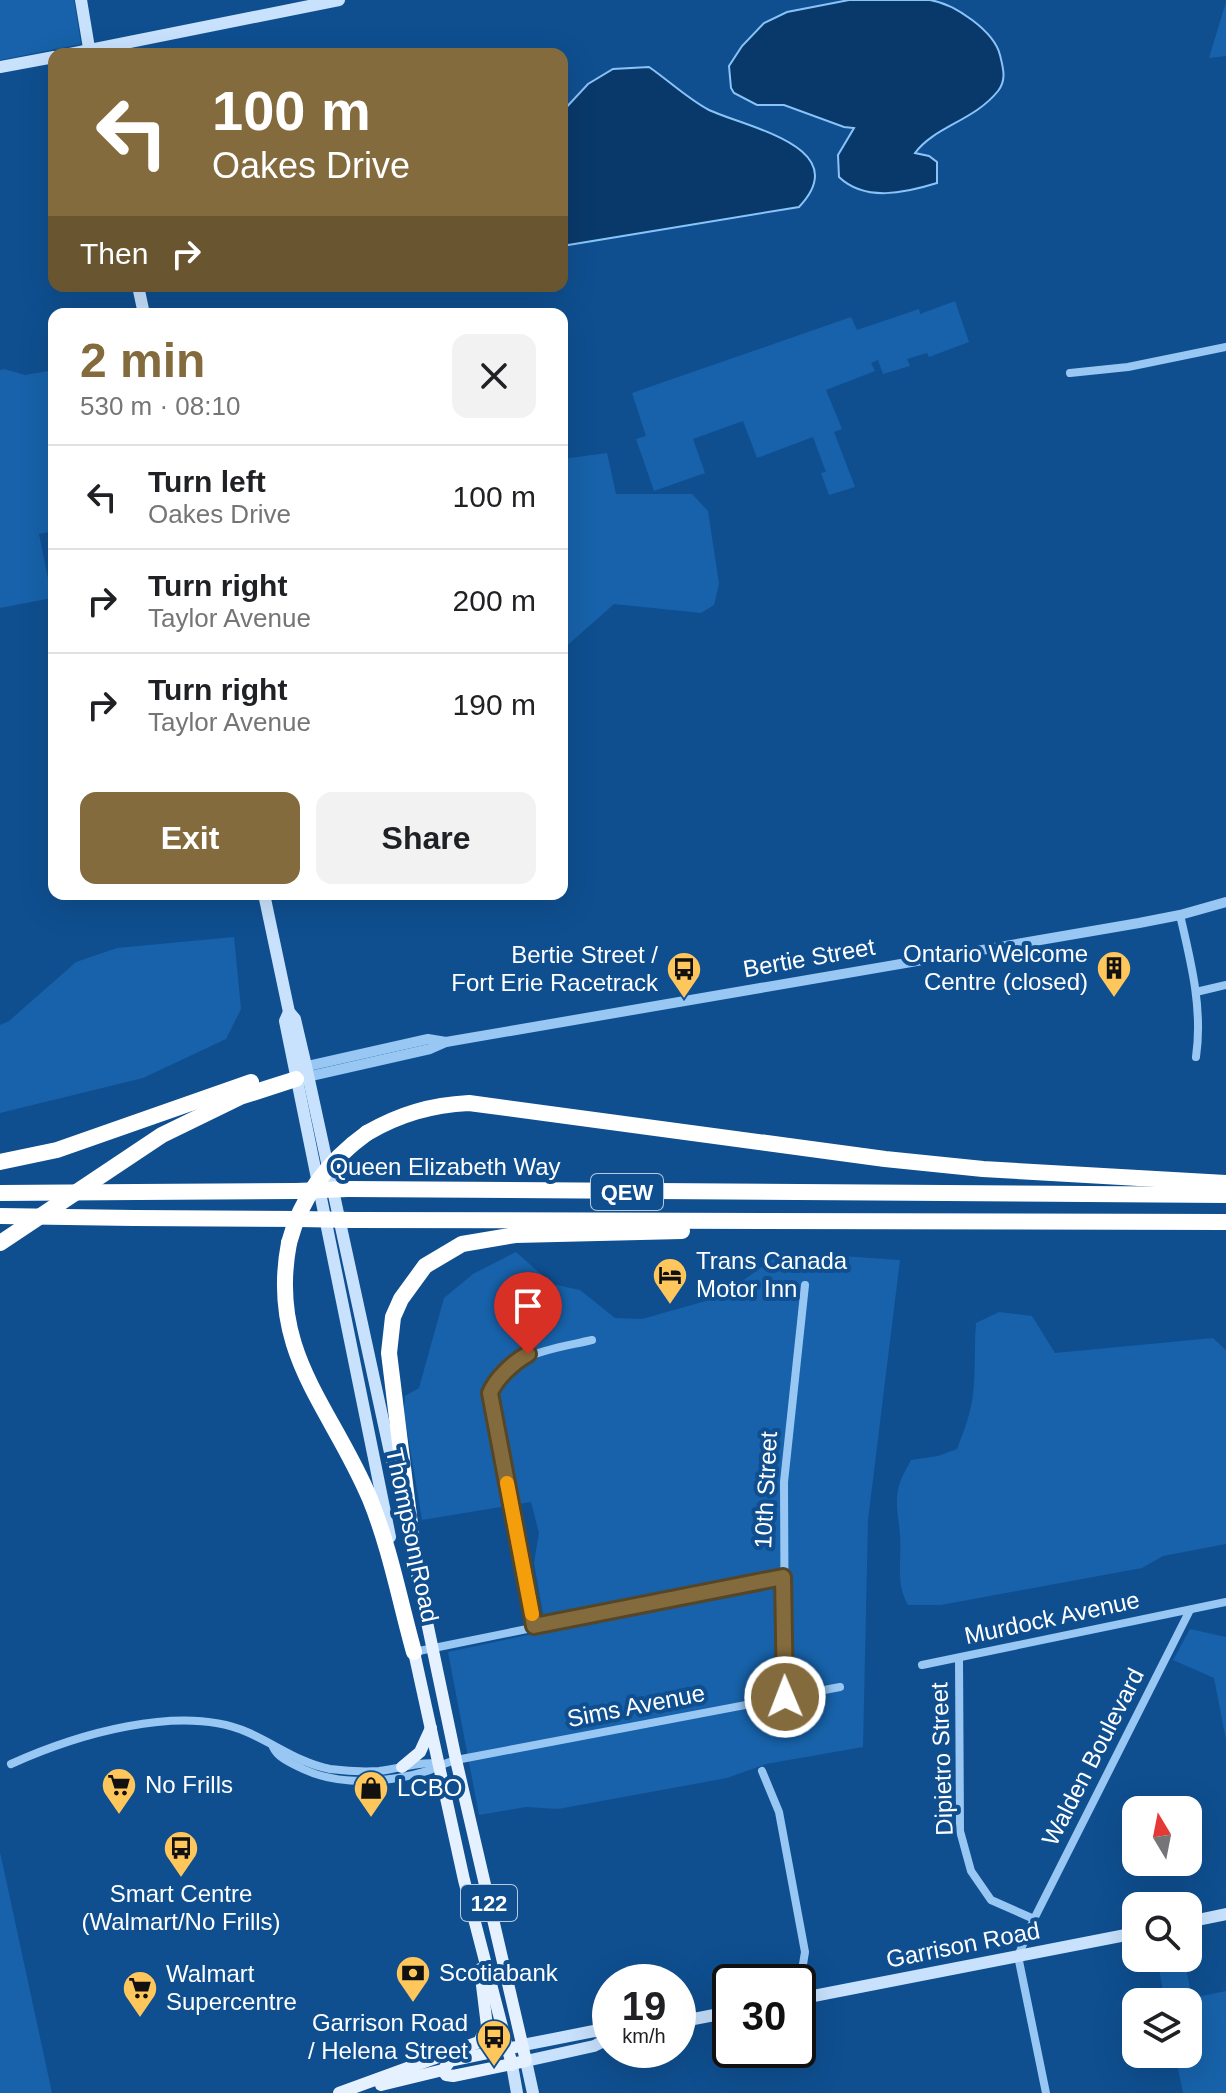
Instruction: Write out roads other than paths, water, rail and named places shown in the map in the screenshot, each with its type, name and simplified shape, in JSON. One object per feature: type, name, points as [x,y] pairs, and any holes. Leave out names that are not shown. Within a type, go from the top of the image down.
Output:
[{"type":"highway","points":[[0,1162],[57,1150],[195,1100],[301,1073]]},
{"type":"highway","points":[[0,1243],[174,1129],[240,1097],[301,1073]]},
{"type":"highway","points":[[414,1652],[379,1525],[369,1498],[294,1350],[284,1298],[289,1243],[311,1189],[329,1166],[367,1133],[415,1111],[469,1103],[969,1168],[1226,1183]]},
{"type":"highway","name":"Queen Elizabeth Way","points":[[0,1193],[348,1189],[1226,1195]]},
{"type":"highway","name":"QEW","points":[[0,1216],[1226,1222]]},
{"type":"highway","points":[[415,1565],[389,1353],[393,1317],[401,1299],[425,1266],[462,1244],[515,1235],[769,1228],[851,1220]]},
{"type":"main road","points":[[81,0],[89,48]]},
{"type":"main road","points":[[109,48],[339,0]]},
{"type":"main road","points":[[0,67],[48,58]]},
{"type":"main road","name":"Thompson Road","points":[[265,900],[289,1012],[285,1021],[301,1073],[526,2061]]},
{"type":"main road","name":"Thompson Road","points":[[301,1073],[414,1652],[464,1880],[512,2065]]},
{"type":"main road","points":[[402,1767],[420,1752],[431,1728]]},
{"type":"main road","points":[[339,2093],[479,2042],[487,2026],[485,1998],[464,1880]]},
{"type":"main road","points":[[1202,1919],[1226,1914]]},
{"type":"main road","name":"Garrison Road","points":[[816,1994],[1122,1936]]},
{"type":"main road","points":[[349,2093],[443,2070],[450,2061],[592,2031]]},
{"type":"main road","points":[[443,2070],[446,2075],[453,2076],[592,2046]]},
{"type":"main road","name":"122","points":[[526,2061],[533,2093]]},
{"type":"main road","name":"122","points":[[512,2065],[517,2093]]},
{"type":"street","points":[[1070,373],[1128,367],[1226,347]]},
{"type":"street","name":"Bertie Street","points":[[301,1073],[430,1049],[446,1042],[1180,915],[1226,902]]},
{"type":"street","points":[[1180,915],[1196,992],[1196,1057]]},
{"type":"street","points":[[1196,992],[1226,985]]},
{"type":"street","name":"10th Street","points":[[785,1697],[784,1482],[805,1285]]},
{"type":"street","points":[[534,1626],[490,1393],[518,1360],[528,1354],[592,1340]]},
{"type":"street","points":[[414,1652],[783,1577]]},
{"type":"street","points":[[1190,1610],[1226,1602]]},
{"type":"street","name":"Murdock Avenue","points":[[922,1665],[1190,1610]]},
{"type":"street","name":"Walden Boulevard","points":[[1018,1956],[1190,1610]]},
{"type":"street","name":"Dipietro Street","points":[[959,1658],[960,1831],[971,1871],[991,1900],[1034,1919]]},
{"type":"street","name":"Sims Avenue","points":[[273,1747],[276,1754],[313,1773],[338,1779],[379,1780],[428,1770],[456,1760],[840,1687]]},
{"type":"street","name":"Sims Avenue","points":[[11,1764],[83,1736],[184,1720],[215,1721],[248,1732],[273,1747],[329,1768],[378,1771],[427,1762],[439,1764]]},
{"type":"street","points":[[762,1771],[779,1812],[805,1952],[803,1964]]},
{"type":"street","points":[[1018,1956],[1046,2093]]},
{"type":"place","name":"Ontario Welcome Centre (closed)","points":[[1114,999]]},
{"type":"place","name":"Bertie Street / Fort Erie Racetrack","points":[[684,1000]]},
{"type":"place","name":"Trans Canada Motor Inn","points":[[670,1306]]},
{"type":"place","name":"No Frills","points":[[119,1816]]},
{"type":"place","name":"LCBO","points":[[371,1819]]},
{"type":"place","name":"Smart Centre (Walmart/No Frills)","points":[[181,1879]]},
{"type":"place","name":"Scotiabank","points":[[413,2004]]},
{"type":"place","name":"Walmart Supercentre","points":[[140,2019]]},
{"type":"place","name":"Garrison Road / Helena Street","points":[[494,2068]]}]
